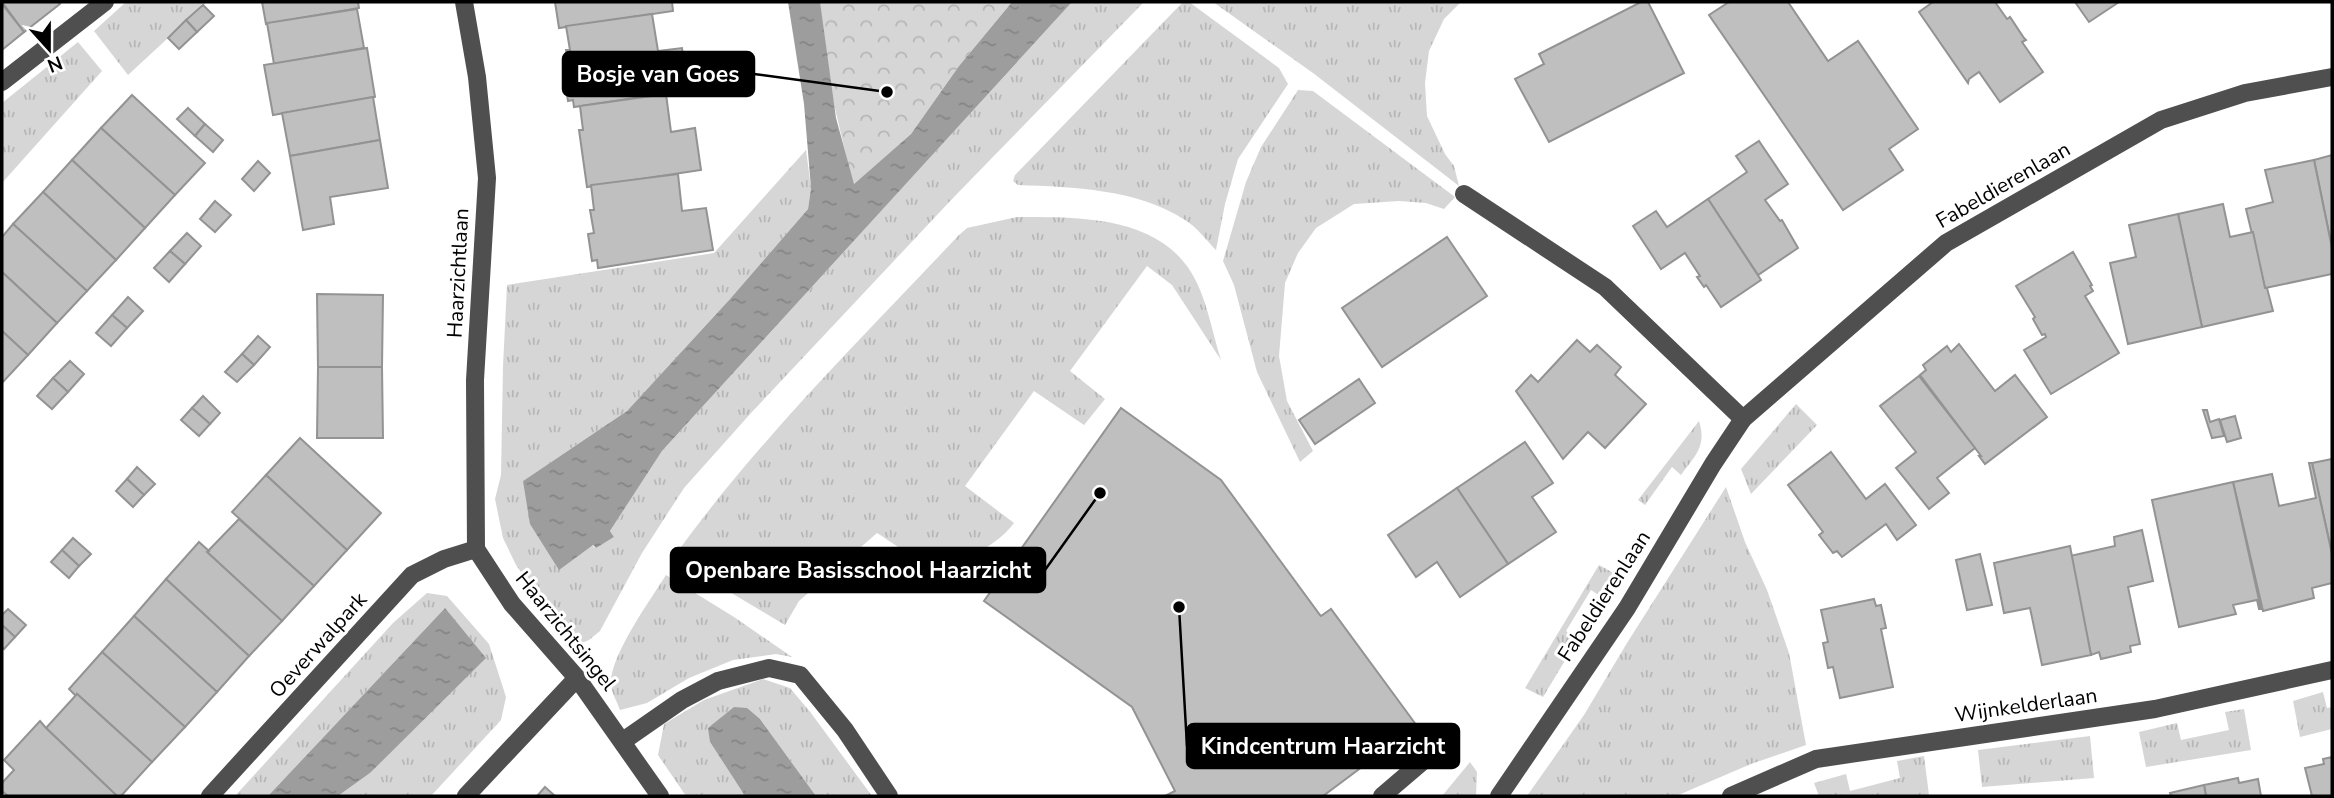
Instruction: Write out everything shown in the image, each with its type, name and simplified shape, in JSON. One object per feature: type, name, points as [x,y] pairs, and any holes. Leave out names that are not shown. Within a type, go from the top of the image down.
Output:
[{"type":"street","points":[[2,82],[105,2]]},
{"type":"street","name":"Haarzichtlaan","points":[[464,2],[477,76],[487,178],[475,380],[475,550]]},
{"type":"street","name":"Fabeldierenlaan","points":[[1499,796],[1627,608],[1743,419],[1946,243],[2161,120],[2245,93],[2332,77]]},
{"type":"street","points":[[1464,194],[1605,288],[1743,419]]},
{"type":"street","name":"Haarzichtsingel","points":[[475,550],[512,604],[577,678],[660,796]]},
{"type":"street","name":"Oeverwalpark","points":[[210,796],[412,575],[444,559],[475,550]]},
{"type":"street","points":[[623,741],[682,700],[718,681],[769,668],[800,675],[845,730],[889,796]]},
{"type":"street","name":"Wijnkelderlaan","points":[[1731,796],[1816,759],[2155,709],[2332,670]]},
{"type":"street","points":[[466,796],[577,678]]},
{"type":"street","points":[[1382,796],[1436,750]]},
{"type":"green space","points":[[126,2],[207,2],[128,75],[94,31]]},
{"type":"green space","points":[[810,2],[1012,2],[959,66],[911,134],[853,185]]},
{"type":"green space","points":[[1072,2],[1144,2],[953,198],[684,488],[642,553],[600,631],[577,645],[567,639],[516,565],[503,538],[495,499],[501,475],[507,285],[714,253],[806,150],[811,188],[808,209],[627,411],[523,481],[595,548],[614,537],[610,531],[662,451]]},
{"type":"green space","points":[[1183,2],[1189,2],[1279,68],[1288,84],[1238,159],[1216,250],[1189,223],[1147,202],[1104,192],[1018,185],[1013,181],[1015,175]]},
{"type":"green space","points":[[1213,2],[1461,2],[1444,19],[1429,51],[1425,83],[1427,116],[1445,154],[1454,166],[1459,186],[1313,73]]},
{"type":"green space","points":[[78,42],[102,71],[2,183],[2,103]]},
{"type":"green space","points":[[1298,90],[1313,91],[1455,197],[1444,209],[1426,203],[1399,201],[1354,204],[1316,228],[1298,253],[1285,283],[1279,356],[1287,401],[1313,451],[1300,462],[1257,372],[1234,285],[1223,261],[1246,182],[1261,147]]},
{"type":"green space","points":[[1017,217],[1068,218],[1119,224],[1143,232],[1164,244],[1183,261],[1197,283],[1221,360],[1172,285],[1147,266],[1070,371],[1105,399],[1084,425],[1034,391],[965,486],[1014,523],[994,542],[956,559],[928,560],[910,554],[877,533],[799,601],[785,625],[673,558],[774,432],[958,236],[967,228]]},
{"type":"green space","points":[[1796,404],[1817,425],[1751,494],[1741,469]]},
{"type":"green space","points":[[1699,421],[1702,437],[1695,456],[1681,475],[1672,467],[1645,505],[1638,500]]},
{"type":"green space","points":[[1726,487],[1789,653],[1806,745],[1751,764],[1676,796],[1527,796],[1584,715]]},
{"type":"green space","points":[[1599,565],[1617,575],[1603,598],[1591,590],[1566,631],[1578,639],[1543,697],[1525,688]]},
{"type":"green space","points":[[666,575],[792,657],[776,654],[733,660],[689,678],[647,703],[620,710],[611,684],[612,673],[632,628]]},
{"type":"green space","points":[[427,593],[447,596],[489,644],[506,697],[501,720],[431,796],[338,796],[370,773],[445,608],[268,796],[235,796],[393,623]]},
{"type":"green space","points":[[763,679],[790,688],[872,796],[816,796],[760,719],[710,742],[745,796],[686,796],[658,755],[664,724],[704,700]]},
{"type":"green space","points":[[2323,692],[2327,708],[2332,707],[2332,729],[2300,737],[2293,701]]},
{"type":"green space","points":[[2244,709],[2251,750],[2146,767],[2139,732],[2177,723],[2181,740],[2229,730],[2225,712]]},
{"type":"green space","points":[[2090,736],[2094,778],[1982,787],[1978,750]]},
{"type":"green space","points":[[1924,756],[1929,795],[1819,796],[1814,783],[1846,774],[1850,791],[1900,778],[1897,761]]},
{"type":"green space","points":[[1470,762],[1477,772],[1476,796],[1442,796]]},
{"type":"water","points":[[788,2],[820,2],[836,118],[854,184],[911,134],[959,66],[1012,2],[1072,2],[662,451],[610,531],[614,537],[596,548],[593,545],[559,570],[530,524],[523,481],[627,411],[808,209],[811,188],[804,104]]},
{"type":"water","points":[[445,608],[486,658],[370,773],[338,796],[268,796]]},
{"type":"water","points":[[734,707],[747,708],[760,719],[816,796],[745,796],[710,742],[708,728]]},
{"type":"building","points":[[2,2],[58,2],[60,4],[24,32]]},
{"type":"building","points":[[262,2],[358,2],[359,8],[266,24]]},
{"type":"building","points":[[555,2],[672,2],[673,11],[559,28]]},
{"type":"building","points":[[1641,2],[1648,2],[1684,73],[1549,142],[1515,79],[1544,64],[1539,54]]},
{"type":"building","points":[[1729,2],[1788,2],[1828,61],[1858,41],[1918,129],[1889,149],[1903,170],[1843,210],[1709,15]]},
{"type":"building","points":[[1933,2],[1995,2],[2007,19],[2010,17],[2026,40],[2022,42],[2043,72],[2000,102],[1979,72],[1969,79],[1968,83],[1919,12]]},
{"type":"building","points":[[2075,2],[2119,2],[2089,22]]},
{"type":"building","points":[[2,4],[24,32],[2,50]]},
{"type":"building","points":[[203,5],[214,16],[197,32],[186,20]]},
{"type":"building","points":[[357,9],[364,48],[274,64],[267,23]]},
{"type":"building","points":[[652,14],[658,51],[682,48],[688,90],[574,107],[573,100],[568,101],[564,74],[569,73],[566,50],[570,50],[566,26]]},
{"type":"building","points":[[186,20],[197,32],[179,49],[168,38]]},
{"type":"building","points":[[367,48],[375,97],[273,115],[264,65]]},
{"type":"building","points":[[666,94],[671,132],[695,128],[701,170],[587,187],[579,130],[583,130],[580,106]]},
{"type":"building","points":[[132,95],[205,163],[175,195],[101,128]]},
{"type":"building","points":[[373,97],[380,140],[290,156],[282,113]]},
{"type":"building","points":[[188,108],[205,124],[195,136],[177,119]]},
{"type":"building","points":[[205,124],[223,140],[213,152],[195,136]]},
{"type":"building","points":[[101,128],[175,195],[145,228],[72,160]]},
{"type":"building","points":[[380,140],[388,188],[330,197],[334,224],[303,230],[290,156]]},
{"type":"building","points":[[1759,141],[1788,184],[1765,200],[1780,221],[1782,220],[1798,248],[1758,275],[1708,199],[1747,172],[1736,156]]},
{"type":"building","points":[[2332,155],[2332,248],[2314,160]]},
{"type":"building","points":[[72,160],[145,228],[116,260],[43,192]]},
{"type":"building","points":[[2314,160],[2332,248],[2332,274],[2265,288],[2246,209],[2273,202],[2265,170]]},
{"type":"building","points":[[258,161],[270,173],[254,191],[242,179]]},
{"type":"building","points":[[678,174],[682,211],[706,208],[713,250],[598,268],[597,260],[592,261],[588,234],[594,233],[590,210],[594,210],[591,185]]},
{"type":"building","points":[[43,192],[116,260],[87,291],[13,224]]},
{"type":"building","points":[[1708,199],[1761,280],[1721,307],[1697,277],[1700,276],[1685,253],[1661,269],[1633,226],[1656,211],[1667,227]]},
{"type":"building","points":[[215,201],[231,215],[215,232],[200,219]]},
{"type":"building","points":[[2223,204],[2230,237],[2253,232],[2265,288],[2273,311],[2202,327],[2178,214]]},
{"type":"building","points":[[2178,214],[2202,327],[2128,344],[2110,263],[2136,257],[2129,225]]},
{"type":"building","points":[[13,224],[87,291],[57,323],[2,272],[2,237]]},
{"type":"building","points":[[187,233],[201,246],[185,264],[170,251]]},
{"type":"building","points":[[1447,237],[1487,296],[1382,367],[1342,308]]},
{"type":"building","points":[[170,251],[185,264],[169,282],[154,268]]},
{"type":"building","points":[[2073,252],[2092,285],[2090,286],[2093,291],[2085,296],[2119,353],[2051,394],[2024,350],[2046,337],[2045,334],[2042,335],[2033,319],[2035,317],[2016,286]]},
{"type":"building","points":[[2,272],[57,323],[28,355],[2,331]]},
{"type":"building","points":[[317,294],[383,295],[382,367],[318,367]]},
{"type":"building","points":[[128,297],[143,311],[127,328],[112,315]]},
{"type":"building","points":[[112,315],[127,328],[111,346],[96,333]]},
{"type":"building","points":[[2,331],[28,355],[2,383]]},
{"type":"building","points":[[258,336],[270,347],[254,365],[242,354]]},
{"type":"building","points":[[1577,340],[1590,352],[1597,345],[1621,367],[1615,375],[1646,404],[1605,448],[1588,432],[1563,459],[1516,391],[1531,375],[1538,382]]},
{"type":"building","points":[[1959,344],[1995,391],[2015,375],[2047,417],[1985,464],[1920,375],[1926,370],[1923,365],[1947,346],[1951,352]]},
{"type":"building","points":[[242,354],[254,365],[237,382],[225,372]]},
{"type":"building","points":[[70,361],[84,374],[68,392],[53,378]]},
{"type":"building","points":[[318,367],[382,367],[383,438],[317,438]]},
{"type":"building","points":[[1919,376],[1975,448],[1937,478],[1949,493],[1929,509],[1896,468],[1916,452],[1880,406]]},
{"type":"building","points":[[53,378],[68,392],[52,409],[37,396]]},
{"type":"building","points":[[1359,379],[1375,403],[1315,444],[1299,420]]},
{"type":"building","points":[[203,396],[220,413],[210,424],[192,408]]},
{"type":"building","points":[[192,408],[210,424],[199,436],[181,420]]},
{"type":"building","points":[[1121,408],[1221,480],[1320,615],[1331,609],[1417,726],[1323,796],[1165,796],[1175,791],[1132,707],[984,601]]},
{"type":"building","points":[[2203,410],[2207,410],[2210,422],[2219,419],[2224,436],[2212,438]]},
{"type":"building","points":[[2235,416],[2241,438],[2227,442],[2220,420]]},
{"type":"building","points":[[300,438],[381,513],[347,550],[266,475]]},
{"type":"building","points":[[1525,442],[1553,483],[1532,497],[1556,532],[1508,564],[1457,488]]},
{"type":"building","points":[[1831,452],[1866,499],[1885,484],[1916,525],[1897,540],[1886,524],[1842,557],[1837,551],[1833,553],[1819,535],[1823,532],[1788,485]]},
{"type":"building","points":[[2332,459],[2332,554],[2312,463]]},
{"type":"building","points":[[2309,463],[2312,463],[2332,554],[2332,583],[2312,588],[2314,598],[2263,611],[2233,482],[2272,474],[2279,506],[2316,498]]},
{"type":"building","points":[[137,467],[155,484],[144,495],[127,479]]},
{"type":"building","points":[[266,475],[347,550],[314,586],[232,512]]},
{"type":"building","points":[[127,479],[144,495],[133,507],[116,491]]},
{"type":"building","points":[[2233,482],[2261,609],[2257,600],[2233,605],[2236,614],[2179,627],[2152,500]]},
{"type":"building","points":[[1457,488],[1508,564],[1460,597],[1437,562],[1416,577],[1388,535]]},
{"type":"building","points":[[239,519],[314,586],[282,621],[207,552]]},
{"type":"building","points":[[2142,530],[2153,581],[2128,587],[2140,644],[2130,646],[2131,652],[2101,659],[2099,652],[2091,655],[2070,556],[2115,546],[2114,537]]},
{"type":"building","points":[[73,538],[91,554],[79,566],[62,550]]},
{"type":"building","points":[[199,542],[282,621],[249,656],[166,579]]},
{"type":"building","points":[[2070,546],[2091,655],[2042,665],[2030,608],[2004,613],[1994,563]]},
{"type":"building","points":[[62,550],[79,566],[69,578],[51,562]]},
{"type":"building","points":[[1980,554],[1992,605],[1967,610],[1956,560]]},
{"type":"building","points":[[166,579],[249,656],[217,692],[134,616]]},
{"type":"building","points":[[1874,599],[1876,606],[1881,605],[1886,628],[1881,629],[1893,687],[1840,698],[1833,667],[1828,668],[1823,643],[1828,642],[1821,610]]},
{"type":"building","points":[[8,609],[26,625],[15,637],[2,625],[2,615]]},
{"type":"building","points":[[134,616],[217,692],[185,727],[102,652]]},
{"type":"building","points":[[2,625],[15,637],[4,649],[2,647]]},
{"type":"building","points":[[102,652],[185,727],[152,762],[69,689]]},
{"type":"building","points":[[77,694],[152,762],[121,796],[117,796],[46,728]]},
{"type":"building","points":[[40,721],[117,796],[8,796],[2,791],[2,783],[14,770],[4,760]]},
{"type":"building","points":[[2332,757],[2332,796],[2312,796],[2305,768],[2324,764],[2323,759]]},
{"type":"building","points":[[2238,778],[2239,783],[2258,779],[2261,796],[2206,796],[2204,785]]},
{"type":"building","points":[[2204,785],[2206,796],[2171,796],[2170,793]]},
{"type":"building","points":[[545,787],[555,796],[537,796]]},
{"type":"place","name":"Bosje van Goes","points":[[887,92]]},
{"type":"place","name":"Openbare Basisschool Haarzicht","points":[[1100,493]]},
{"type":"place","name":"Kindcentrum Haarzicht","points":[[1179,607]]}]
